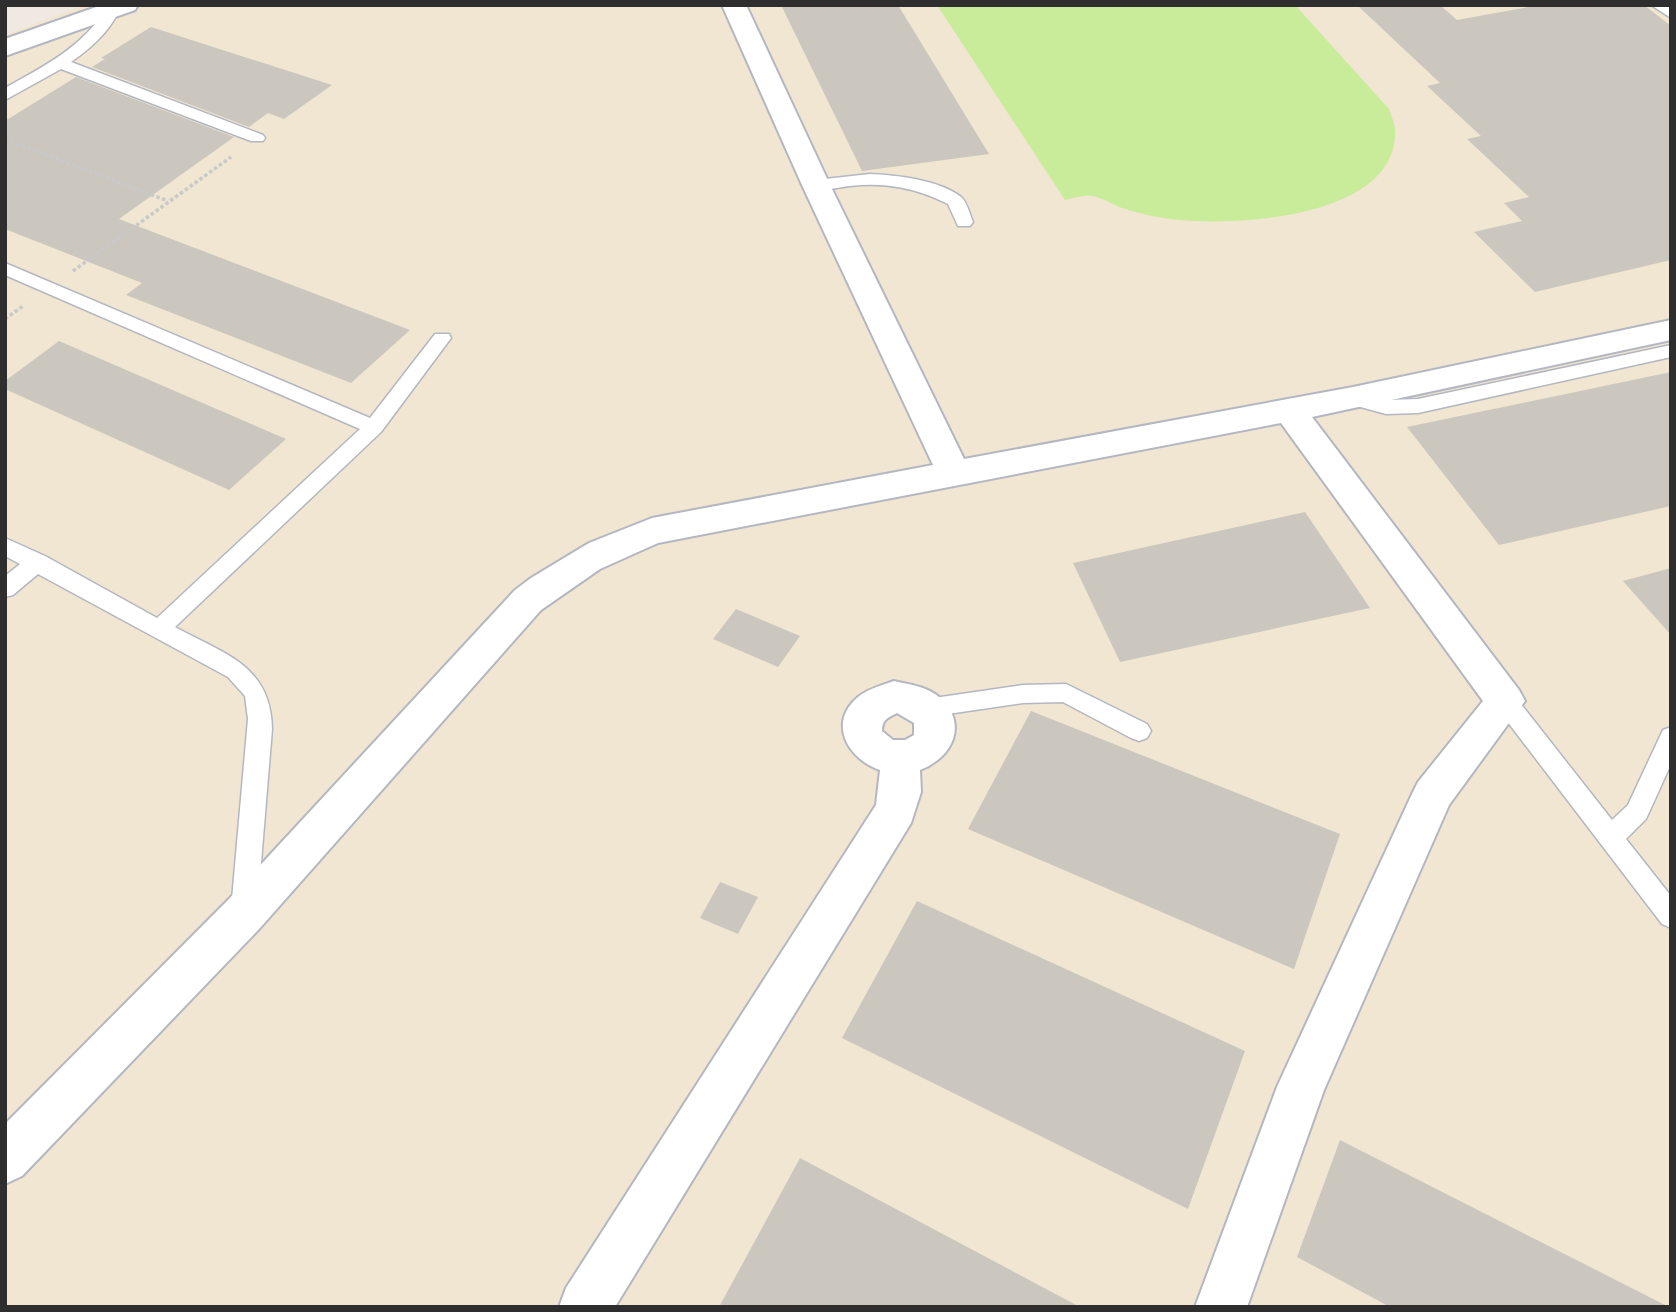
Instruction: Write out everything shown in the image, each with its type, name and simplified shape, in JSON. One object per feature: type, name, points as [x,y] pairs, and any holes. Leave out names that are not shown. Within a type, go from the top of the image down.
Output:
[{"type":"street","points":[[734,5],[816,186],[954,472]]},
{"type":"street","points":[[5,48],[119,8]]},
{"type":"street","points":[[5,1159],[244,915],[528,600],[567,569],[605,549],[652,531],[1353,398],[1671,330]]},
{"type":"street","points":[[1220,1307],[1301,1087],[1433,793],[1505,701],[1288,409]]},
{"type":"street","points":[[894,696],[912,699],[927,708],[934,720],[935,734],[929,747],[915,755],[900,759],[879,754],[865,743],[860,727],[864,713],[876,702],[894,696]]},
{"type":"street","points":[[585,1307],[895,810],[900,792],[900,759]]},
{"type":"lane","points":[[1658,5],[1671,14]]},
{"type":"lane","points":[[5,95],[59,63],[107,25],[119,8]]},
{"type":"lane","points":[[59,63],[257,138]]},
{"type":"lane","points":[[816,186],[858,179],[917,183],[954,201],[964,222]]},
{"type":"lane","points":[[5,268],[374,428]]},
{"type":"lane","points":[[159,629],[374,428],[442,338]]},
{"type":"lane","points":[[1353,398],[1386,407],[1418,406],[1671,351]]},
{"type":"lane","points":[[5,546],[236,671],[251,685],[260,702],[260,729],[244,915]]},
{"type":"lane","points":[[5,589],[37,562]]},
{"type":"lane","points":[[927,708],[1023,694],[1066,693],[1139,731]]},
{"type":"lane","points":[[1505,701],[1671,916]]},
{"type":"lane","points":[[1611,837],[1637,812],[1671,737]]},
{"type":"path","points":[[5,319],[257,138]]},
{"type":"path","points":[[5,139],[169,201]]},
{"type":"shaded area","points":[[84,5],[1671,5],[1671,1307],[5,1307],[5,35]]},
{"type":"green space","points":[[937,5],[1295,5],[1389,109],[1395,129],[1389,160],[1369,183],[1340,200],[1304,212],[1265,218],[1191,221],[1143,214],[1092,196],[1065,200]]},
{"type":"building","points":[[781,5],[898,5],[989,154],[862,171]]},
{"type":"building","points":[[1357,5],[1440,5],[1457,20],[1539,5],[1644,5],[1671,26],[1671,260],[1535,292],[1474,232],[1522,221],[1504,203],[1529,197],[1467,139],[1481,136],[1427,86],[1440,83]]},
{"type":"building","points":[[151,27],[332,85],[284,119],[268,113],[249,127],[92,67],[105,59],[101,58]]},
{"type":"building","points":[[76,77],[234,137],[119,219],[410,330],[351,383],[126,295],[142,283],[5,229],[5,121]]},
{"type":"building","points":[[59,341],[286,439],[229,490],[5,389],[5,381]]},
{"type":"building","points":[[1671,372],[1671,506],[1499,545],[1407,427]]},
{"type":"building","points":[[1305,512],[1370,608],[1120,662],[1073,563]]},
{"type":"building","points":[[1671,568],[1671,635],[1623,581]]},
{"type":"building","points":[[736,609],[800,636],[778,667],[713,639]]},
{"type":"building","points":[[1031,711],[1340,834],[1294,969],[968,829]]},
{"type":"building","points":[[720,882],[758,897],[738,934],[700,918]]},
{"type":"building","points":[[917,901],[1245,1051],[1188,1209],[842,1038]]},
{"type":"building","points":[[1340,1140],[1669,1307],[1390,1307],[1297,1257]]},
{"type":"building","points":[[800,1158],[1080,1307],[719,1307]]}]
